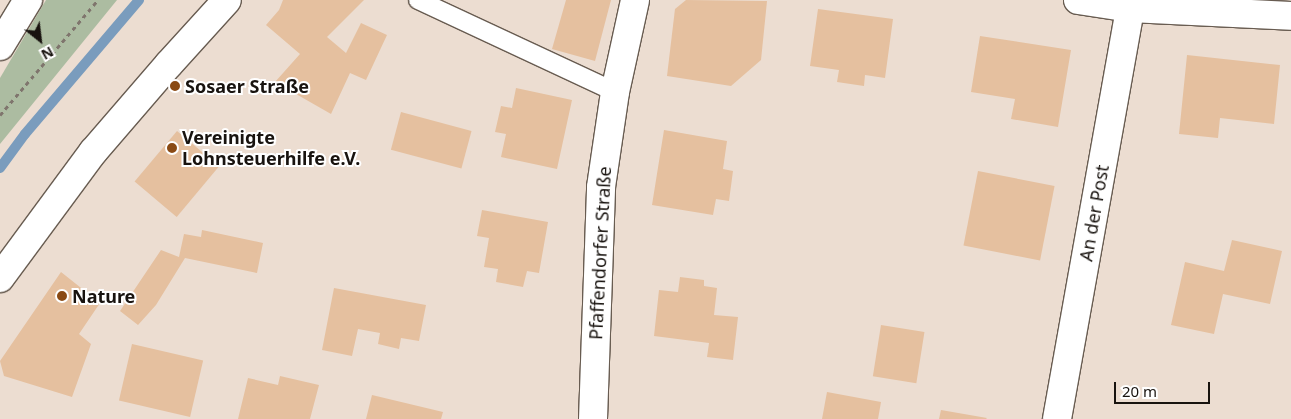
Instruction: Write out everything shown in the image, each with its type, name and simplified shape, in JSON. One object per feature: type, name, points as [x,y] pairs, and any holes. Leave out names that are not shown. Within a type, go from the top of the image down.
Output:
[{"type":"street","points":[[0,46],[28,0]]},
{"type":"street","points":[[0,278],[93,152],[227,0]]},
{"type":"street","name":"Pfaffendorfer Straße","points":[[593,419],[601,187],[615,92],[635,0]]},
{"type":"street","points":[[1078,0],[1130,8],[1291,16]]},
{"type":"street","name":"An der Post","points":[[1057,419],[1130,8]]},
{"type":"lane","points":[[418,0],[615,92]]},
{"type":"path","points":[[0,115],[98,0]]},
{"type":"green space","points":[[46,0],[117,0],[0,144],[0,78]]},
{"type":"building","points":[[283,0],[364,0],[327,37],[346,53],[361,23],[387,35],[366,80],[350,73],[331,114],[275,82],[300,54],[266,25],[279,10]]},
{"type":"building","points":[[566,0],[611,0],[595,61],[552,49]]},
{"type":"building","points":[[686,0],[767,1],[761,60],[731,86],[667,76],[675,9]]},
{"type":"building","points":[[818,9],[893,19],[885,78],[865,75],[864,86],[837,82],[839,70],[810,66]]},
{"type":"building","points":[[980,36],[1071,50],[1058,127],[1011,119],[1015,99],[971,92]]},
{"type":"building","points":[[1187,55],[1280,65],[1274,124],[1220,118],[1218,138],[1179,134]]},
{"type":"building","points":[[516,88],[572,100],[557,169],[501,157],[506,134],[495,132],[501,106],[512,108]]},
{"type":"building","points":[[401,112],[472,131],[461,169],[391,150]]},
{"type":"building","points":[[664,130],[727,141],[723,169],[733,171],[729,201],[716,199],[713,215],[652,205]]},
{"type":"building","points":[[177,131],[219,166],[177,217],[135,182]]},
{"type":"building","points":[[978,171],[1055,186],[1040,260],[963,246]]},
{"type":"building","points":[[482,210],[548,222],[539,273],[527,271],[523,287],[496,282],[498,269],[484,267],[489,238],[477,236]]},
{"type":"building","points":[[202,230],[263,243],[257,273],[185,258],[156,305],[138,325],[120,311],[161,250],[179,257],[184,234],[201,237]]},
{"type":"building","points":[[1232,240],[1282,251],[1270,304],[1223,294],[1214,334],[1171,325],[1185,262],[1224,271]]},
{"type":"building","points":[[61,272],[100,303],[79,334],[91,344],[72,397],[4,376],[0,361]]},
{"type":"building","points":[[680,277],[704,280],[704,286],[717,288],[714,315],[738,317],[733,360],[707,357],[709,343],[654,336],[659,290],[678,292]]},
{"type":"building","points":[[334,288],[426,305],[419,341],[401,338],[399,349],[378,344],[380,333],[358,329],[352,356],[322,350]]},
{"type":"building","points":[[881,325],[924,332],[916,383],[873,376]]},
{"type":"building","points":[[132,344],[203,360],[190,417],[119,401]]},
{"type":"building","points":[[280,376],[319,385],[310,419],[238,419],[248,378],[278,385]]},
{"type":"building","points":[[827,392],[881,402],[878,419],[822,419]]},
{"type":"building","points":[[372,395],[443,412],[441,419],[366,419]]},
{"type":"building","points":[[941,410],[987,418],[939,419]]},
{"type":"waterway","points":[[0,168],[25,134],[139,0]]},
{"type":"place","name":"Sosaer Straße","points":[[175,86]]},
{"type":"place","name":"Vereinigte Lohnsteuerhilfe e.V.","points":[[172,148]]},
{"type":"place","name":"Nature","points":[[62,296]]}]
